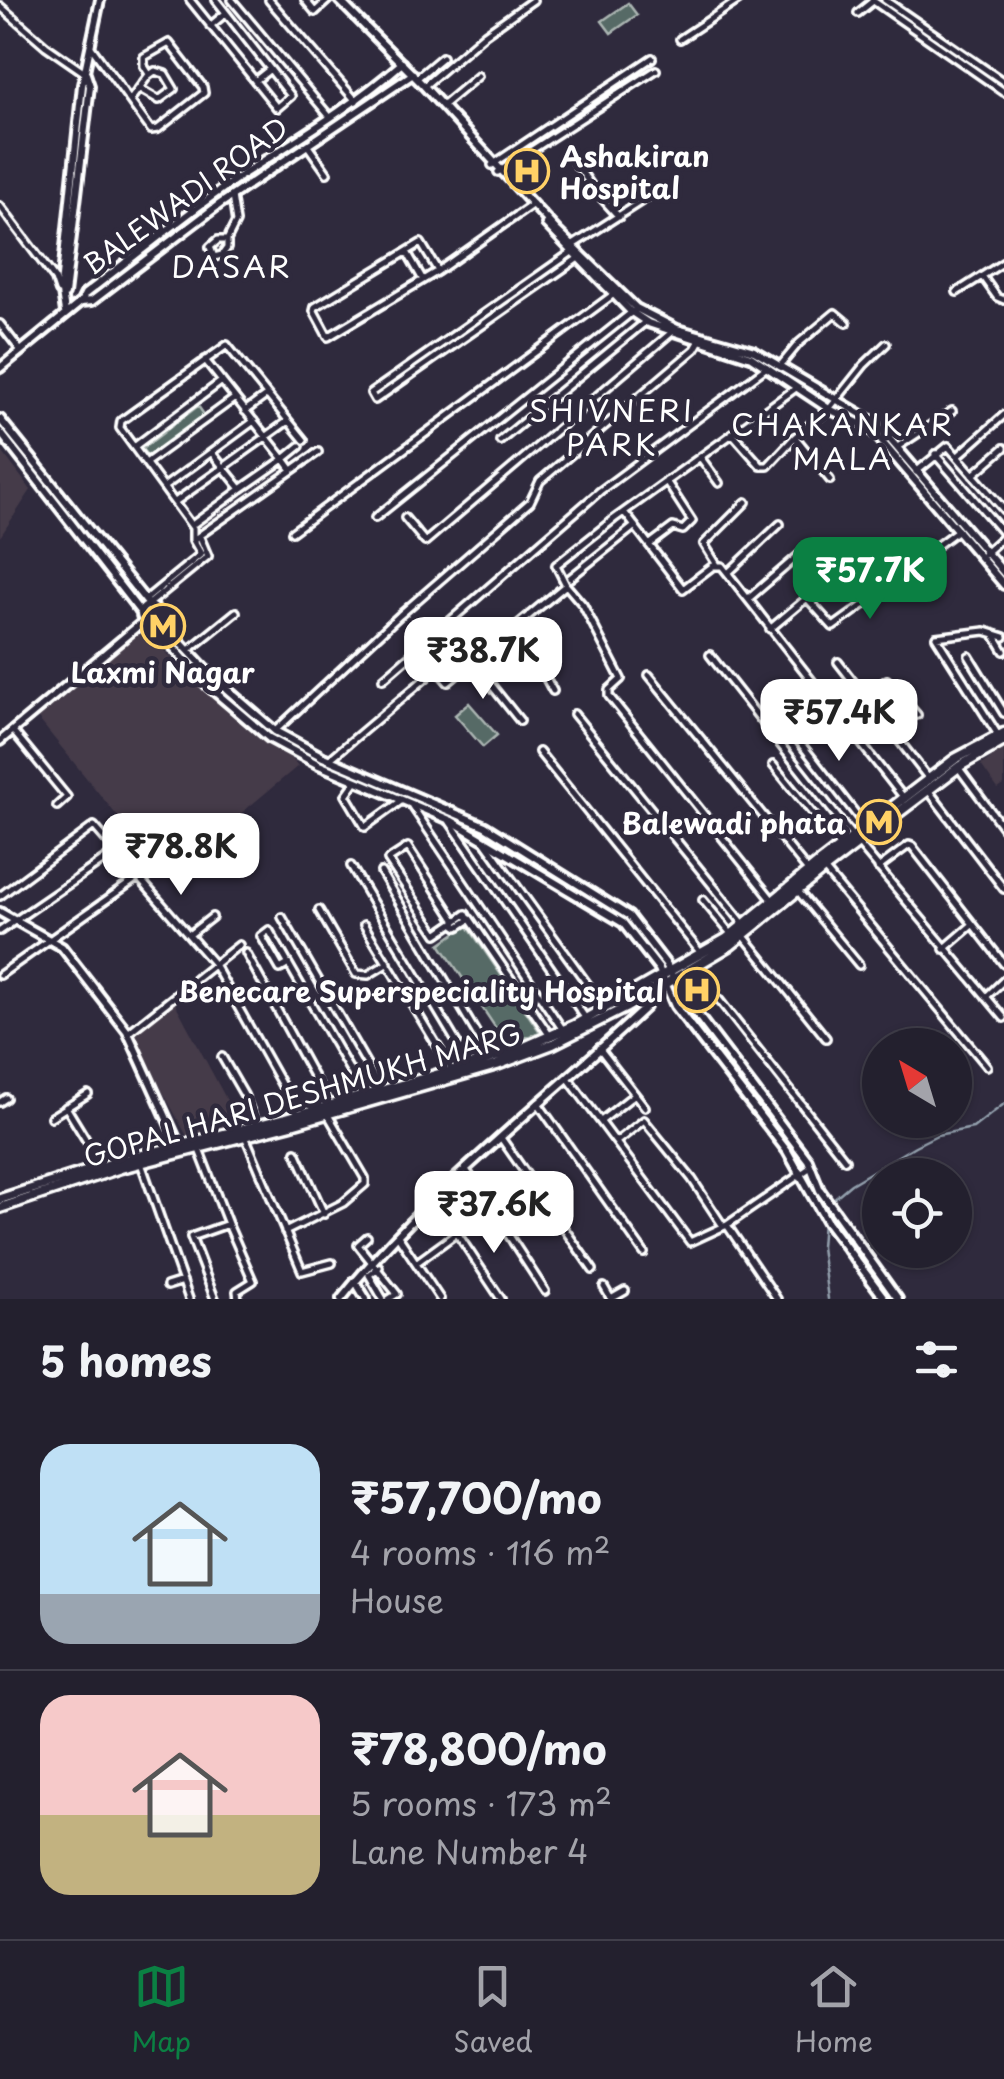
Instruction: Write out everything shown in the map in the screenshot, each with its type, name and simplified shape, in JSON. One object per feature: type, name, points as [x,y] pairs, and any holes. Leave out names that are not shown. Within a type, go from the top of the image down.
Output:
[{"type":"main road","name":"GOPAL HARI DESHMUKH MARG","points":[[0,1199],[102,1166],[245,1136],[536,1052],[645,997],[732,935],[744,931],[840,847],[1002,736]]},
{"type":"main road","name":"GOPAL HARI DESHMUKH MARG","points":[[0,1208],[256,1125],[328,1109],[361,1095],[470,1065],[586,1020],[694,968],[798,891],[806,877],[824,869],[866,827],[929,779],[966,752],[1002,736]]},
{"type":"main road","points":[[635,1002],[639,1014]]},
{"type":"street","points":[[65,313],[61,286],[85,73],[100,0]]},
{"type":"street","points":[[190,0],[276,108],[290,97],[216,0]]},
{"type":"street","points":[[232,0],[332,119]]},
{"type":"street","points":[[269,0],[356,102]]},
{"type":"street","points":[[305,0],[316,12],[328,0]]},
{"type":"street","points":[[339,0],[632,312],[672,332],[751,357],[876,422],[898,446],[958,530],[1004,573]]},
{"type":"street","points":[[424,86],[485,34],[533,0]]},
{"type":"street","points":[[680,40],[739,0]]},
{"type":"street","points":[[858,13],[873,0],[1004,92]]},
{"type":"street","points":[[885,0],[1004,82]]},
{"type":"street","points":[[0,6],[85,73]]},
{"type":"street","points":[[210,26],[226,13]]},
{"type":"street","points":[[91,48],[131,99],[145,124],[155,130],[204,93],[169,44],[144,57],[149,74]]},
{"type":"street","points":[[413,76],[442,56]]},
{"type":"street","points":[[497,168],[652,58]]},
{"type":"street","name":"BALEWADI ROAD","points":[[81,302],[86,294],[218,193],[356,102],[400,63]]},
{"type":"street","points":[[254,81],[270,68]]},
{"type":"street","points":[[497,168],[656,70]]},
{"type":"street","points":[[131,99],[149,74],[161,71],[173,84],[173,93],[159,100],[140,89]]},
{"type":"street","points":[[413,76],[497,168]]},
{"type":"street","name":"BALEWADI ROAD","points":[[81,302],[92,302],[232,196],[413,76]]},
{"type":"street","points":[[442,106],[478,76]]},
{"type":"street","points":[[380,82],[387,91]]},
{"type":"street","points":[[302,138],[327,173]]},
{"type":"street","points":[[570,154],[592,187],[619,216]]},
{"type":"street","points":[[572,251],[568,266],[373,398],[371,393],[619,216],[654,194]]},
{"type":"street","points":[[227,240],[236,222],[232,196]]},
{"type":"street","points":[[438,271],[421,242],[315,306],[314,312],[328,337],[438,271],[532,205]]},
{"type":"street","points":[[0,206],[55,280],[65,313]]},
{"type":"street","points":[[572,251],[648,319],[754,351],[780,366],[829,409],[871,429],[916,473],[1004,585]]},
{"type":"street","points":[[406,252],[423,280]]},
{"type":"street","points":[[563,259],[568,266]]},
{"type":"street","points":[[957,292],[1004,262]]},
{"type":"street","points":[[982,276],[997,297],[1004,300]]},
{"type":"street","points":[[292,532],[614,294]]},
{"type":"street","points":[[0,368],[81,302]]},
{"type":"street","points":[[375,518],[632,312]]},
{"type":"street","points":[[780,366],[799,343],[836,313],[847,323]]},
{"type":"street","points":[[500,441],[648,319]]},
{"type":"street","points":[[0,324],[21,351]]},
{"type":"street","points":[[405,518],[424,542],[672,332]]},
{"type":"street","points":[[275,730],[400,614],[530,502],[540,482],[695,350],[699,342]]},
{"type":"street","points":[[732,433],[764,468],[829,409],[886,344]]},
{"type":"street","points":[[194,533],[240,489],[302,443],[227,345],[122,421],[120,428],[176,502],[194,533],[209,554]]},
{"type":"street","points":[[205,360],[292,470]]},
{"type":"street","points":[[383,679],[600,491],[767,366]]},
{"type":"street","points":[[134,447],[222,381]]},
{"type":"street","points":[[774,902],[610,696],[609,690],[621,679],[584,605],[556,569],[558,561],[800,383]]},
{"type":"street","points":[[246,410],[266,395]]},
{"type":"street","points":[[146,463],[235,398]]},
{"type":"street","points":[[898,446],[952,411]]},
{"type":"street","points":[[958,456],[1004,415]]},
{"type":"street","points":[[0,419],[148,603],[148,618]]},
{"type":"street","points":[[164,487],[254,421]]},
{"type":"street","points":[[176,502],[288,422]]},
{"type":"street","points":[[0,432],[164,638],[208,686],[260,732],[304,758],[482,837],[623,924],[811,1167],[832,1208],[898,1299]]},
{"type":"street","points":[[795,438],[830,480]]},
{"type":"street","points":[[916,473],[948,446],[1004,510]]},
{"type":"street","points":[[973,475],[1004,448]]},
{"type":"street","points":[[212,452],[240,489]]},
{"type":"street","points":[[194,533],[318,452]]},
{"type":"street","points":[[935,454],[1004,535],[983,554]]},
{"type":"street","points":[[700,456],[719,483]]},
{"type":"street","points":[[648,545],[673,527],[683,530],[692,521],[666,481]]},
{"type":"street","points":[[746,502],[704,544],[904,798]]},
{"type":"street","points":[[624,512],[682,589],[717,565]]},
{"type":"street","points":[[728,572],[780,524]]},
{"type":"street","points":[[436,668],[448,682],[635,526]]},
{"type":"street","points":[[904,570],[958,530]]},
{"type":"street","points":[[194,533],[201,554]]},
{"type":"street","points":[[748,599],[806,550],[814,549]]},
{"type":"street","points":[[807,598],[832,628],[887,588],[860,552]]},
{"type":"street","points":[[890,552],[915,587]]},
{"type":"street","points":[[148,603],[201,554],[209,554]]},
{"type":"street","points":[[148,603],[209,554]]},
{"type":"street","points":[[770,629],[828,582]]},
{"type":"street","points":[[132,600],[134,629]]},
{"type":"street","points":[[189,650],[236,612]]},
{"type":"street","points":[[0,741],[148,618]]},
{"type":"street","points":[[148,618],[189,650],[215,679],[275,730],[309,750],[470,819],[548,863],[628,916],[644,933],[668,979],[675,1006],[743,1092],[801,1174],[828,1222],[885,1299]]},
{"type":"street","points":[[134,629],[152,630],[164,638]]},
{"type":"street","points":[[512,629],[553,691]]},
{"type":"street","points":[[987,630],[1004,651]]},
{"type":"street","points":[[1002,736],[936,637],[987,630],[1004,637]]},
{"type":"street","points":[[324,767],[453,654]]},
{"type":"street","points":[[710,655],[855,840],[1004,1018]]},
{"type":"street","points":[[968,656],[1004,713]]},
{"type":"street","points":[[473,662],[520,720]]},
{"type":"street","points":[[838,662],[929,779]]},
{"type":"street","points":[[649,675],[806,877]]},
{"type":"street","points":[[864,696],[887,680],[917,715]]},
{"type":"street","points":[[574,714],[826,1038]]},
{"type":"street","points":[[784,722],[866,827]]},
{"type":"street","points":[[13,731],[67,797],[57,806]]},
{"type":"street","points":[[304,758],[309,750]]},
{"type":"street","points":[[539,752],[702,955]]},
{"type":"street","points":[[773,765],[840,847]]},
{"type":"street","points":[[958,767],[1004,829]]},
{"type":"street","points":[[356,782],[346,795],[366,827],[401,801]]},
{"type":"street","points":[[928,790],[1004,889]]},
{"type":"street","points":[[412,806],[564,1030]]},
{"type":"street","points":[[448,820],[586,1020]]},
{"type":"street","points":[[0,896],[94,826],[214,964],[298,1114]]},
{"type":"street","points":[[482,837],[606,1010]]},
{"type":"street","points":[[878,868],[909,844],[912,846],[1004,964]]},
{"type":"street","points":[[456,921],[408,847],[388,860],[437,934],[456,921],[466,914],[470,918],[550,1036]]},
{"type":"street","points":[[0,931],[116,851]]},
{"type":"street","points":[[351,866],[470,1065]]},
{"type":"street","points":[[824,869],[987,1066]]},
{"type":"street","points":[[381,872],[491,1058]]},
{"type":"street","points":[[0,975],[140,876]]},
{"type":"street","points":[[798,891],[859,965]]},
{"type":"street","points":[[704,900],[732,935]]},
{"type":"street","points":[[319,910],[356,974],[368,975],[388,963]]},
{"type":"street","points":[[0,912],[64,950],[128,1034],[181,1148]]},
{"type":"street","points":[[189,934],[212,917]]},
{"type":"street","points":[[282,917],[381,1089]]},
{"type":"street","points":[[944,949],[973,924]]},
{"type":"street","points":[[364,925],[452,1070]]},
{"type":"street","points":[[288,964],[280,969],[260,936],[269,930],[357,1083],[361,1095]]},
{"type":"street","points":[[128,1034],[238,945]]},
{"type":"street","points":[[246,953],[365,1184],[324,1214],[285,1232]]},
{"type":"street","points":[[694,968],[845,1160]]},
{"type":"street","points":[[986,998],[1004,980]]},
{"type":"street","points":[[367,1237],[355,1248],[376,1264],[398,1294],[386,1299],[369,1274],[376,1264],[398,1236],[567,1076],[639,1014],[646,1007],[645,997]]},
{"type":"street","points":[[599,1048],[645,1107]]},
{"type":"street","points":[[222,1057],[256,1125]]},
{"type":"street","points":[[567,1076],[690,1242],[725,1226],[811,1167]]},
{"type":"street","points":[[50,1116],[88,1094]]},
{"type":"street","points":[[600,1121],[635,1094]]},
{"type":"street","points":[[538,1103],[644,1253]]},
{"type":"street","points":[[66,1107],[102,1166]]},
{"type":"street","points":[[616,1142],[644,1120],[692,1178],[777,1299]]},
{"type":"street","points":[[245,1136],[304,1273],[332,1263]]},
{"type":"street","points":[[501,1138],[593,1270]]},
{"type":"street","points":[[198,1148],[253,1281],[236,1291],[238,1299]]},
{"type":"street","points":[[296,1152],[324,1214]]},
{"type":"street","points":[[141,1162],[189,1299]]},
{"type":"street","points":[[467,1170],[546,1291]]},
{"type":"street","points":[[215,1299],[191,1238],[228,1224]]},
{"type":"street","points":[[416,1263],[458,1233],[501,1299]]},
{"type":"street","points":[[398,1236],[440,1299]]},
{"type":"street","points":[[341,1299],[376,1264]]},
{"type":"street","points":[[166,1286],[183,1281]]},
{"type":"street","points":[[355,1281],[366,1299]]},
{"type":"street","points":[[604,1287],[611,1299],[625,1291]]},
{"type":"shaded area","points":[[0,449],[31,490],[0,537]]},
{"type":"shaded area","points":[[145,632],[231,715],[288,754],[298,766],[166,876],[36,716],[138,633]]},
{"type":"shaded area","points":[[1004,749],[1004,785],[998,789],[981,765]]},
{"type":"shaded area","points":[[175,1003],[239,1123],[188,1138],[132,1035]]},
{"type":"green space","points":[[628,3],[637,15],[611,33],[602,21]]},
{"type":"green space","points":[[198,406],[205,416],[150,459],[142,449]]},
{"type":"green space","points":[[469,703],[497,735],[483,747],[455,715]]},
{"type":"green space","points":[[467,925],[540,1032],[507,1045],[440,944]]},
{"type":"waterway","points":[[832,1200],[851,1184],[915,1146],[937,1135],[973,1128],[1004,1104]]},
{"type":"waterway","points":[[823,1221],[821,1247],[828,1299]]},
{"type":"place","name":"Ashakiran Hospital","points":[[527,171]]},
{"type":"place","name":"Laxmi Nagar","points":[[163,626]]},
{"type":"place","name":"Balewadi phata","points":[[879,822]]},
{"type":"place","name":"Benecare Superspeciality Hospital","points":[[697,990]]},
{"type":"district","name":"DASAR","points":[[232,265]]},
{"type":"district","name":"SHIVNERI PARK","points":[[612,426]]},
{"type":"district","name":"CHAKANKAR MALA","points":[[843,440]]}]
